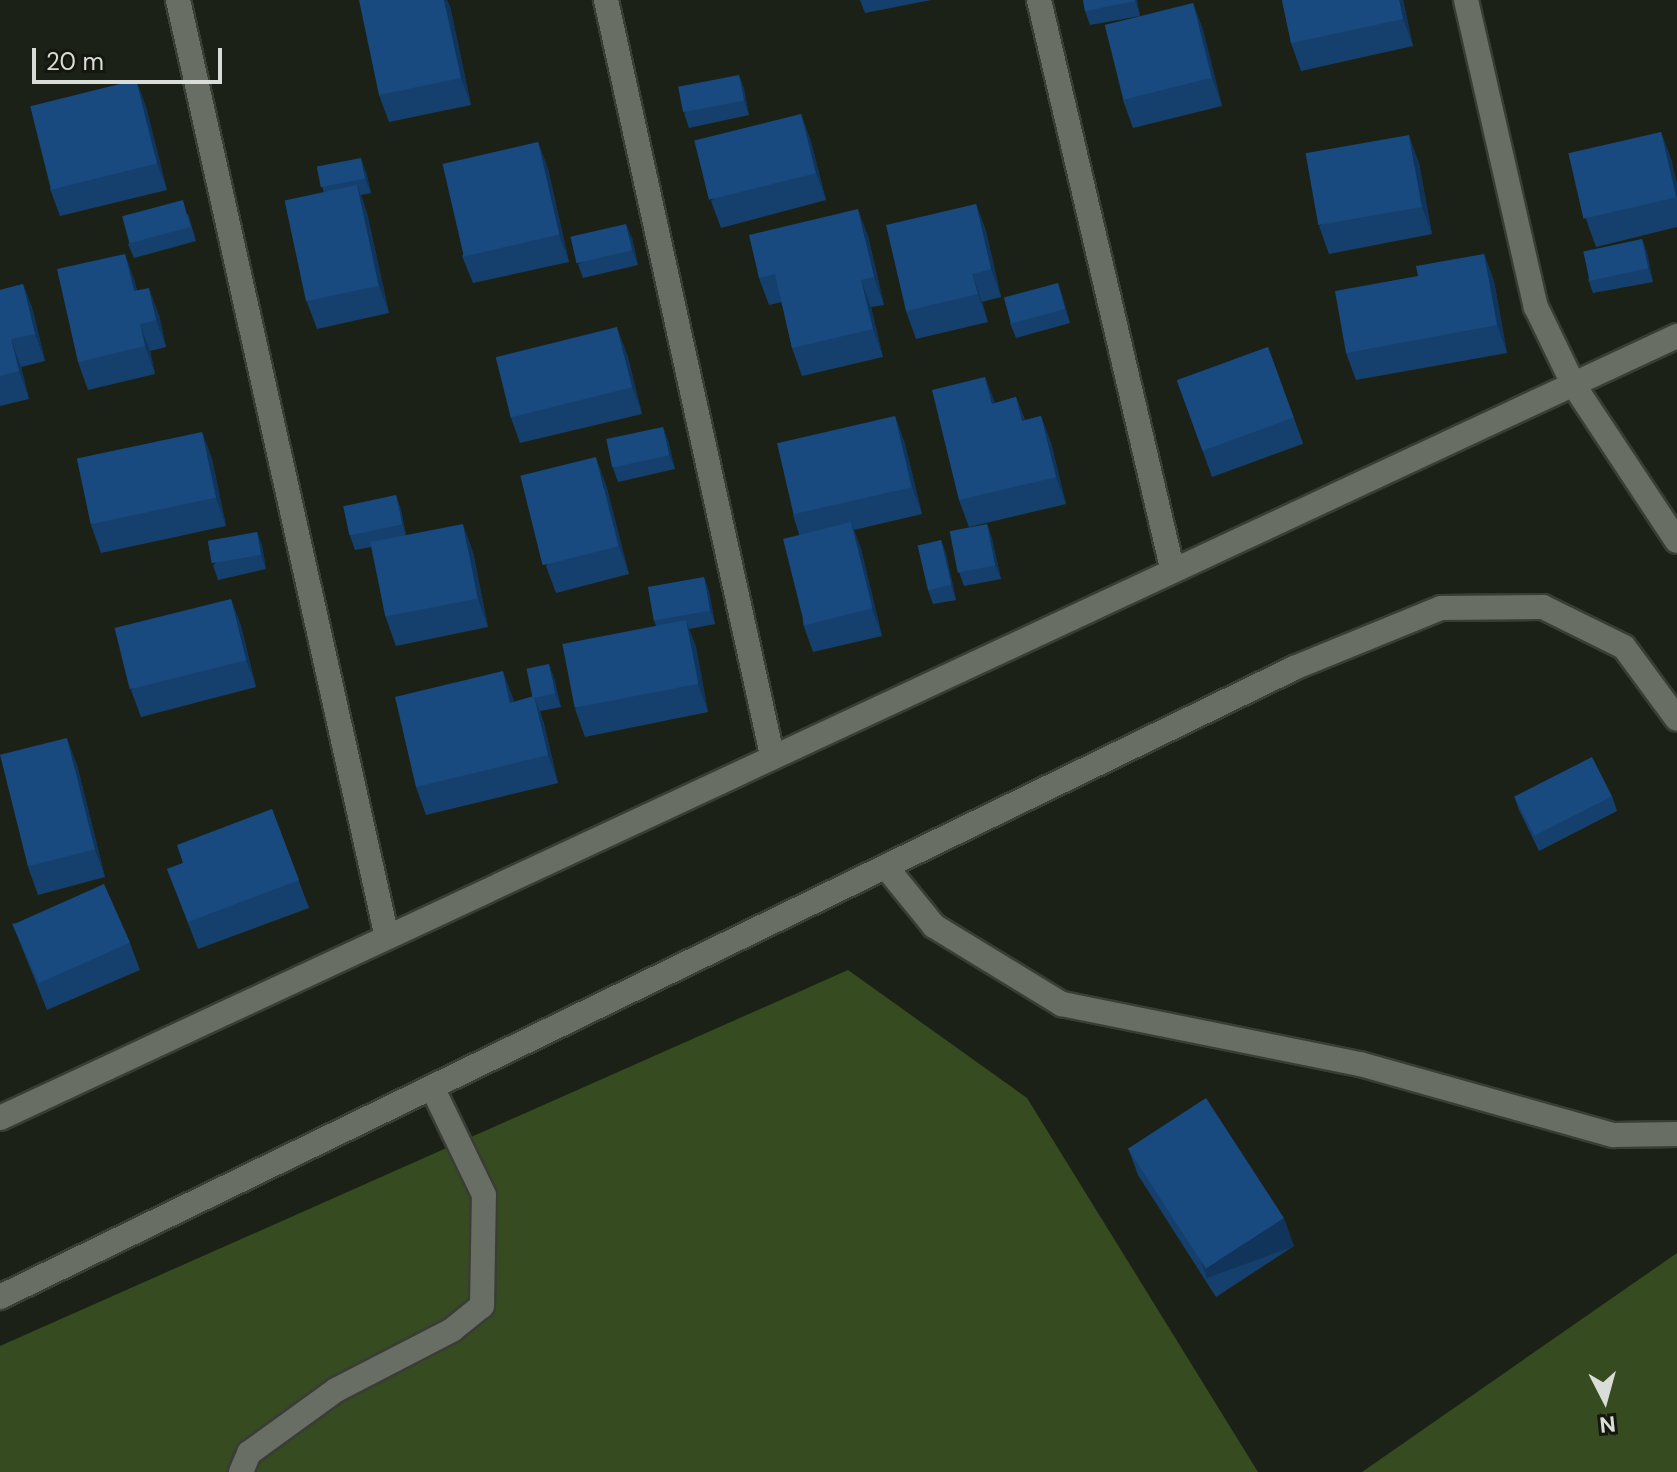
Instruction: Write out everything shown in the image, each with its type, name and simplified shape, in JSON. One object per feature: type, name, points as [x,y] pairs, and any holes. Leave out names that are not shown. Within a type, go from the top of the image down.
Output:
[{"type":"street","points":[[178,0],[387,937]]},
{"type":"street","points":[[606,0],[772,755]]},
{"type":"street","points":[[1039,0],[1172,568]]},
{"type":"street","points":[[1466,0],[1536,307],[1573,384],[1677,541]]},
{"type":"street","points":[[0,1118],[1172,568],[1677,336]]},
{"type":"street","points":[[0,1297],[1294,668],[1441,608],[1543,607],[1624,647],[1677,719]]},
{"type":"street","points":[[886,867],[934,926],[1062,1004],[1360,1064],[1613,1135],[1677,1134]]},
{"type":"street","points":[[241,1472],[249,1453],[336,1390],[452,1330],[482,1306],[484,1195],[433,1089]]},
{"type":"green space","points":[[848,970],[1027,1098],[1258,1472],[0,1472],[0,1346]]},
{"type":"green space","points":[[1677,1253],[1677,1472],[1362,1472]]},
{"type":"building","points":[[359,0],[444,0],[461,78],[379,95]]},
{"type":"building","points":[[1083,0],[1135,0],[1135,1],[1085,11]]},
{"type":"building","points":[[1282,0],[1399,0],[1403,19],[1291,43]]},
{"type":"building","points":[[1193,3],[1212,78],[1123,100],[1105,25]]},
{"type":"building","points":[[739,75],[744,101],[683,112],[678,87]]},
{"type":"building","points":[[136,80],[157,163],[51,190],[30,106]]},
{"type":"building","points":[[801,114],[816,173],[709,200],[694,141]]},
{"type":"building","points":[[1661,132],[1676,197],[1584,219],[1568,153]]},
{"type":"building","points":[[1409,135],[1422,207],[1318,225],[1306,153]]},
{"type":"building","points":[[538,142],[559,235],[464,257],[443,164]]},
{"type":"building","points":[[361,158],[365,179],[321,187],[317,167]]},
{"type":"building","points":[[357,185],[378,286],[306,301],[285,200]]},
{"type":"building","points":[[183,200],[190,227],[129,243],[122,216]]},
{"type":"building","points":[[976,204],[991,269],[972,274],[978,294],[906,311],[886,225]]},
{"type":"building","points":[[858,209],[874,277],[861,280],[873,329],[792,348],[775,274],[759,278],[749,235]]},
{"type":"building","points":[[626,224],[632,250],[577,263],[570,237]]},
{"type":"building","points":[[1642,239],[1648,268],[1590,281],[1583,251]]},
{"type":"building","points":[[125,254],[134,291],[149,288],[156,320],[140,324],[145,346],[78,362],[57,269]]},
{"type":"building","points":[[1484,254],[1497,325],[1346,353],[1335,291],[1418,276],[1416,266]]},
{"type":"building","points":[[1058,283],[1065,309],[1011,324],[1004,297]]},
{"type":"building","points":[[23,284],[35,334],[11,339],[19,371],[0,376],[0,290]]},
{"type":"building","points":[[617,327],[632,387],[511,417],[496,357]]},
{"type":"building","points":[[1268,347],[1294,417],[1203,451],[1177,380]]},
{"type":"building","points":[[985,377],[992,404],[1016,397],[1022,421],[1041,416],[1056,477],[959,500],[932,390]]},
{"type":"building","points":[[895,416],[911,487],[794,514],[777,443]]},
{"type":"building","points":[[663,427],[669,455],[612,467],[606,439]]},
{"type":"building","points":[[202,432],[216,498],[91,524],[77,459]]},
{"type":"building","points":[[596,457],[618,546],[543,565],[520,476]]},
{"type":"building","points":[[396,495],[402,524],[349,536],[343,506]]},
{"type":"building","points":[[851,522],[873,608],[805,625],[783,539]]},
{"type":"building","points":[[463,524],[478,599],[385,617],[371,542]]},
{"type":"building","points":[[987,524],[995,565],[958,572],[950,531]]},
{"type":"building","points":[[257,532],[261,555],[212,563],[208,541]]},
{"type":"building","points":[[941,540],[951,585],[928,590],[918,545]]},
{"type":"building","points":[[704,577],[710,610],[654,620],[648,587]]},
{"type":"building","points":[[231,599],[246,660],[130,689],[115,628]]},
{"type":"building","points":[[686,620],[698,684],[575,708],[562,644]]},
{"type":"building","points":[[549,664],[555,693],[533,698],[527,669]]},
{"type":"building","points":[[503,671],[510,703],[534,696],[548,755],[416,787],[395,697]]},
{"type":"building","points":[[67,738],[95,850],[28,866],[0,755]]},
{"type":"building","points":[[1592,757],[1612,796],[1534,836],[1514,796]]},
{"type":"building","points":[[272,809],[299,880],[188,922],[167,869],[183,863],[177,845]]},
{"type":"building","points":[[104,884],[130,942],[39,983],[13,925]]},
{"type":"building","points":[[1206,1098],[1284,1218],[1206,1269],[1128,1149]]}]
